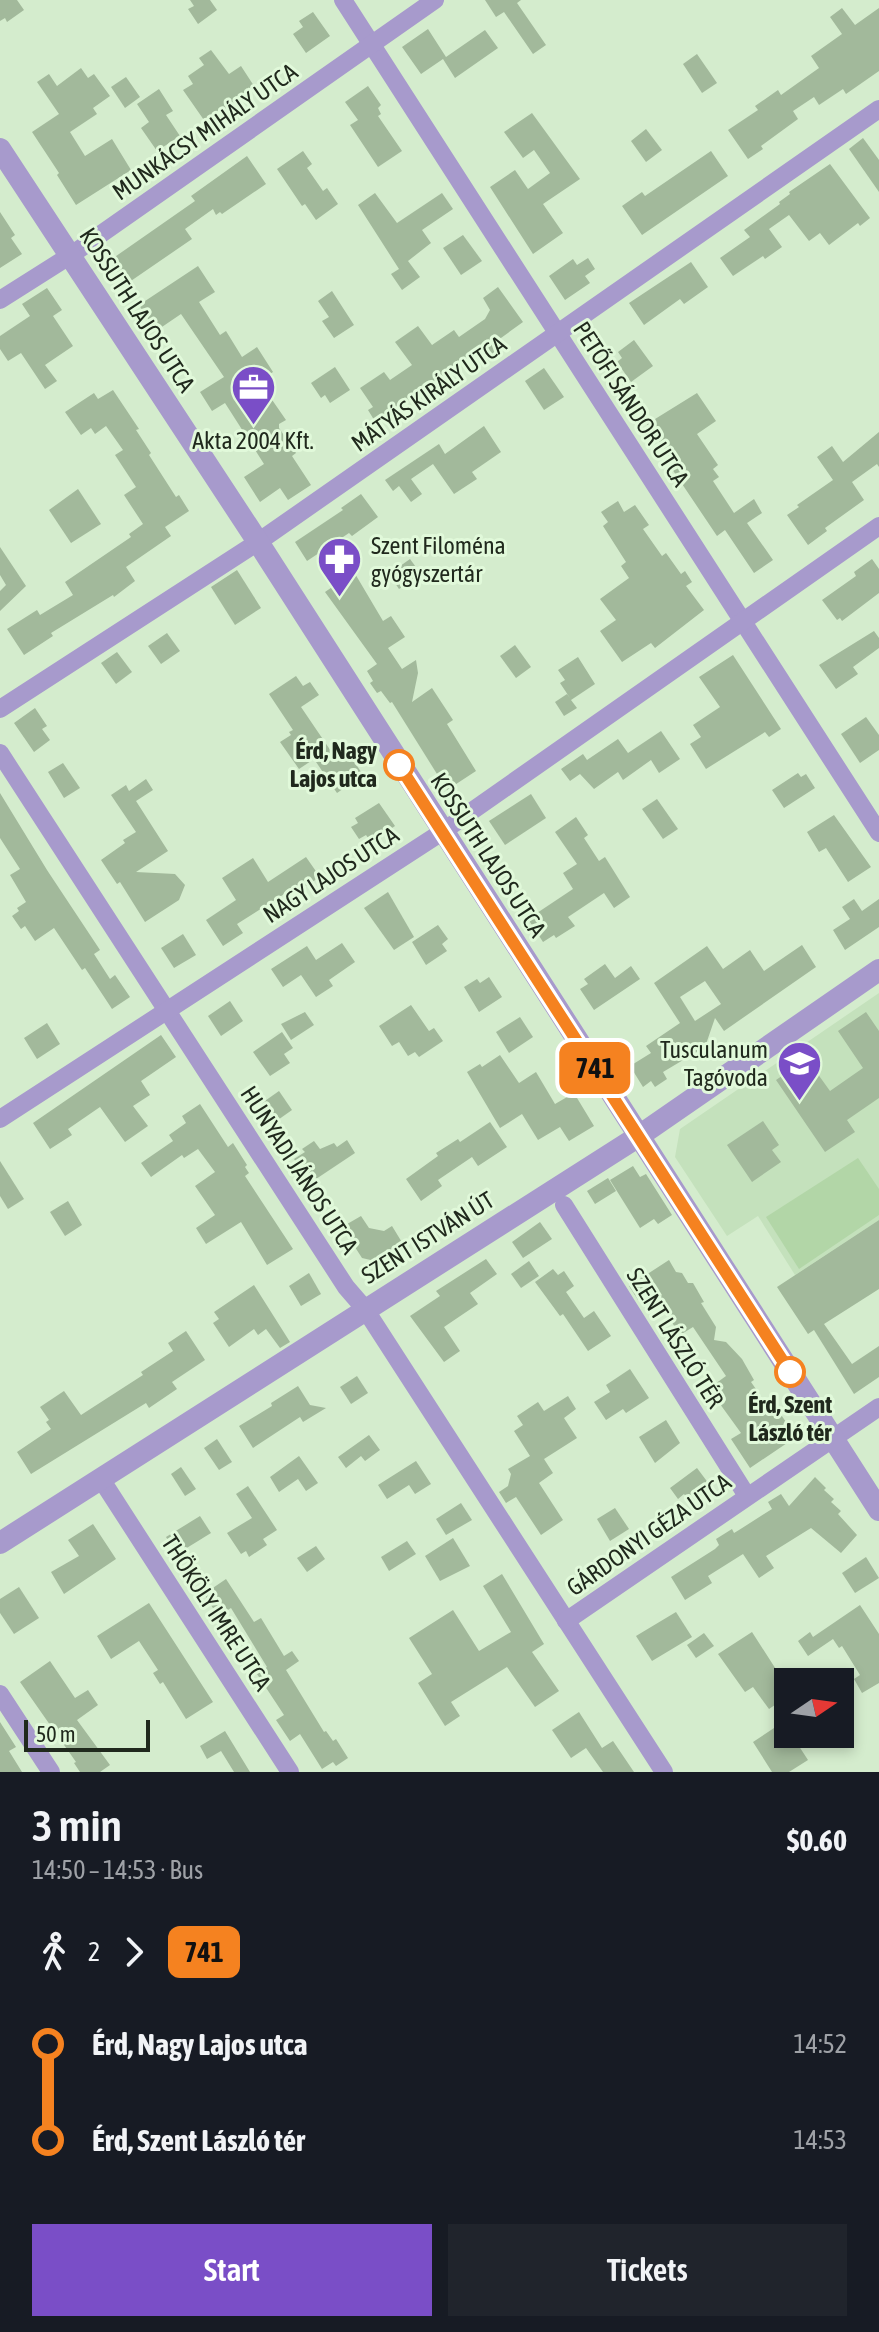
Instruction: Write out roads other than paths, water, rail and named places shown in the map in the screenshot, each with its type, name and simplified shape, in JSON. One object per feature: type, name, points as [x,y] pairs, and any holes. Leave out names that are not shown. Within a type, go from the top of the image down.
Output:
[{"type":"street","name":"PETŐFI SÁNDOR UTCA","points":[[343,0],[879,833]]},
{"type":"street","name":"MUNKÁCSY MIHÁLY UTCA","points":[[0,300],[71,255],[435,0]]},
{"type":"street","name":"MÁTYÁS KIRÁLY UTCA","points":[[0,709],[258,542],[879,109]]},
{"type":"street","name":"KOSSUTH LAJOS UTCA","points":[[0,149],[258,542],[879,1510]]},
{"type":"street","name":"NAGY LAJOS UTCA","points":[[0,1119],[442,832],[879,526]]},
{"type":"street","name":"HUNYADI JÁNOS UTCA","points":[[0,753],[664,1772]]},
{"type":"street","name":"SZENT ISTVÁN ÚT","points":[[0,1543],[639,1136],[879,970]]},
{"type":"street","name":"SZENT LÁSZLÓ TÉR","points":[[564,1205],[747,1496]]},
{"type":"street","name":"GÁRDONYI GÉZA UTCA","points":[[566,1621],[879,1407]]},
{"type":"street","name":"THÖKÖLY IMRE UTCA","points":[[101,1479],[290,1772]]},
{"type":"street","points":[[0,1694],[51,1772]]},
{"type":"place","name":"Akta 2004 Kft.","points":[[253,426]]},
{"type":"place","name":"Szent Filoména gyógyszertár","points":[[340,599]]},
{"type":"place","name":"Érd, Nagy Lajos utca","points":[[399,765]]},
{"type":"place","name":"Tusculanum Tagóvoda","points":[[799,1103]]},
{"type":"place","name":"Érd, Szent László tér","points":[[790,1372]]}]
